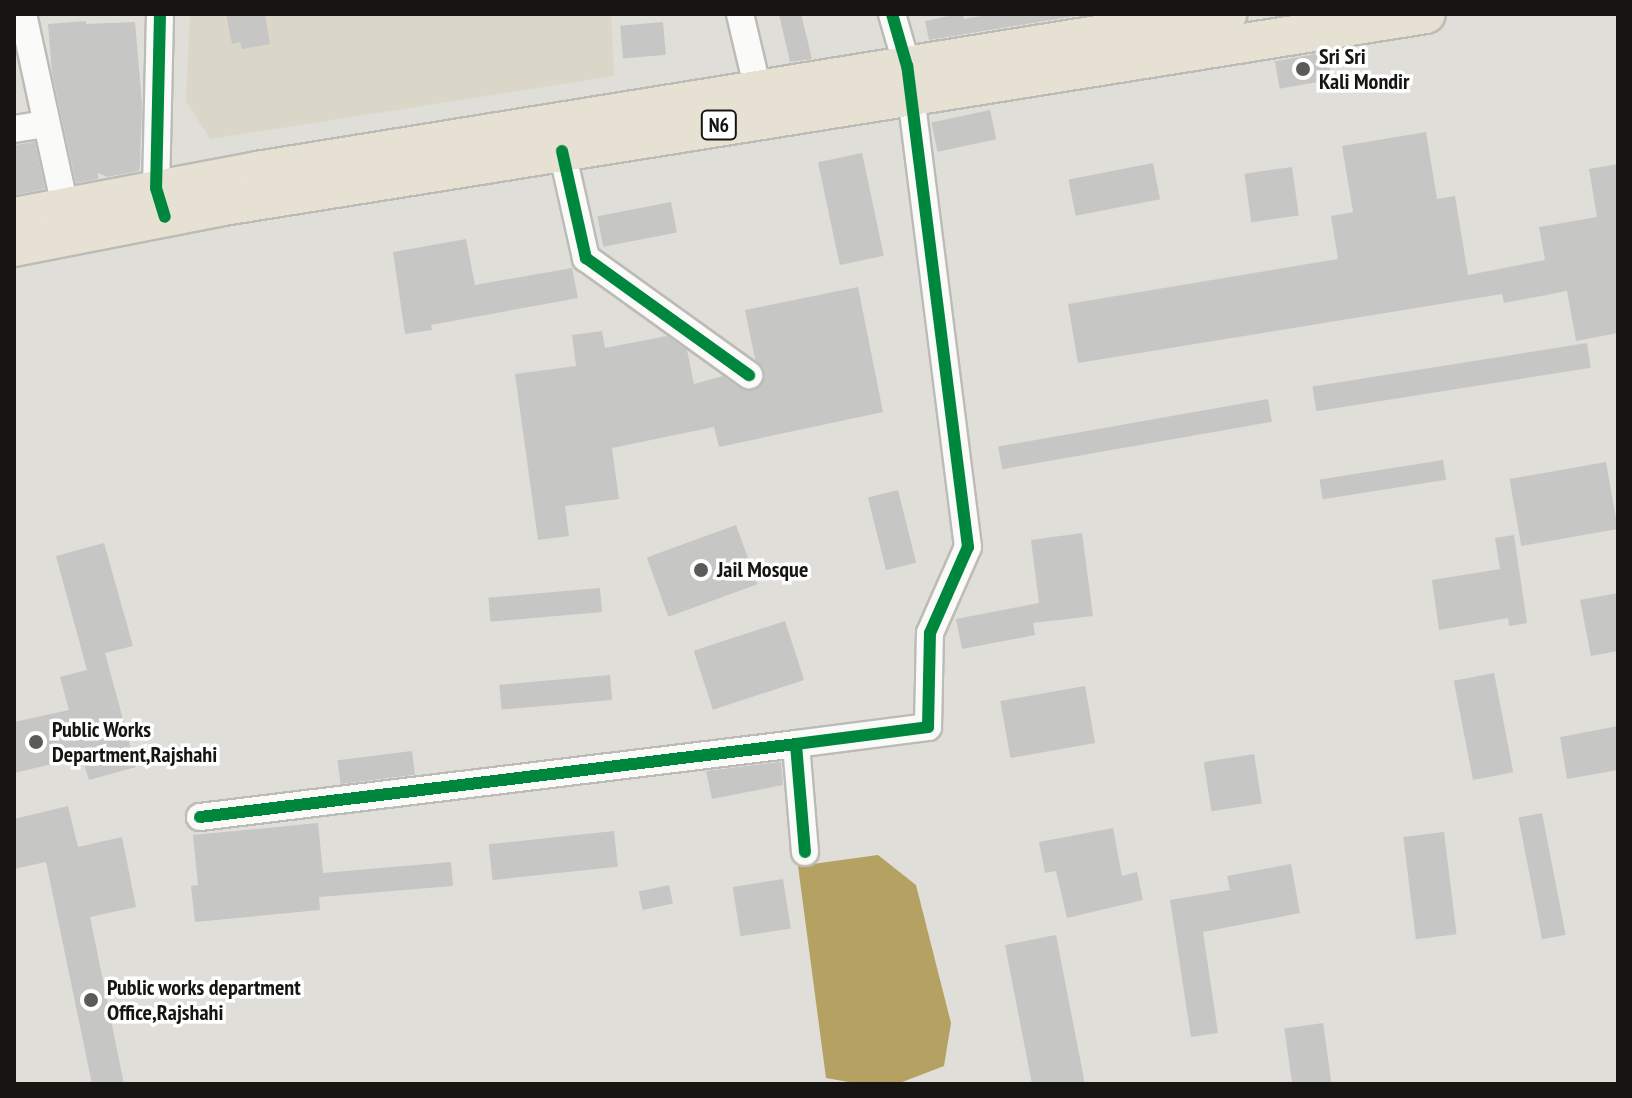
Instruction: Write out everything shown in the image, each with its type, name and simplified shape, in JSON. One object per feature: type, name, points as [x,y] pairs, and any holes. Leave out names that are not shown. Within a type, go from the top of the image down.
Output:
[{"type":"highway","name":"N6","points":[[14,217],[65,206],[160,202],[562,151],[1227,14]]},
{"type":"highway","name":"N6","points":[[14,247],[160,202],[758,90],[909,81],[1426,14]]},
{"type":"street","points":[[23,14],[24,76],[45,124],[65,206]]},
{"type":"street","points":[[160,14],[160,202]]},
{"type":"street","points":[[740,14],[758,90]]},
{"type":"street","points":[[200,817],[928,727],[930,633],[968,547],[909,81],[892,14]]},
{"type":"street","points":[[14,129],[45,124]]},
{"type":"street","points":[[562,151],[586,258],[749,375]]},
{"type":"street","points":[[796,744],[805,852]]},
{"type":"shaded area","points":[[190,14],[611,14],[614,76],[210,139],[186,101]]},
{"type":"shaded area","points":[[878,855],[916,885],[951,1023],[944,1066],[897,1084],[860,1084],[826,1078],[798,866]]},
{"type":"building","points":[[226,14],[265,14],[270,44],[242,49],[240,42],[232,44]]},
{"type":"building","points":[[779,14],[801,14],[812,59],[790,62]]},
{"type":"building","points":[[963,14],[964,19],[993,14],[1081,15],[929,40],[925,21]]},
{"type":"building","points":[[86,21],[86,24],[135,22],[142,103],[140,166],[139,171],[107,177],[98,173],[98,179],[76,183],[52,73],[48,24]]},
{"type":"building","points":[[663,22],[666,55],[623,59],[620,26]]},
{"type":"building","name":"Sri Sri Kali Mondir","points":[[1327,52],[1332,80],[1280,89],[1275,61]]},
{"type":"building","points":[[990,110],[996,139],[938,152],[931,122]]},
{"type":"building","points":[[1426,132],[1437,199],[1455,196],[1468,275],[1545,260],[1539,227],[1597,217],[1589,169],[1618,164],[1618,333],[1576,341],[1567,291],[1504,303],[1502,294],[1078,363],[1068,304],[1338,259],[1331,216],[1353,212],[1342,146]]},
{"type":"building","points":[[35,142],[45,189],[14,195],[14,145]]},
{"type":"building","points":[[862,153],[884,256],[840,265],[818,162]]},
{"type":"building","points":[[1153,163],[1160,199],[1076,216],[1069,179]]},
{"type":"building","points":[[1292,167],[1299,216],[1251,222],[1244,174]]},
{"type":"building","points":[[671,202],[677,232],[603,247],[597,216]]},
{"type":"building","points":[[466,239],[475,285],[572,268],[578,298],[431,325],[432,330],[405,334],[393,252]]},
{"type":"building","points":[[858,287],[883,412],[719,447],[714,427],[612,448],[619,499],[565,506],[569,536],[538,540],[515,374],[576,366],[572,335],[602,331],[605,348],[667,336],[687,350],[694,384],[723,376],[740,388],[755,390],[765,376],[755,359],[745,310]]},
{"type":"building","points":[[1587,343],[1591,368],[1316,411],[1312,386]]},
{"type":"building","points":[[1268,399],[1272,422],[1002,469],[998,447]]},
{"type":"building","points":[[1443,460],[1446,480],[1323,499],[1320,480]]},
{"type":"building","points":[[1606,462],[1618,529],[1521,546],[1509,479]]},
{"type":"building","points":[[898,490],[916,563],[886,570],[868,497]]},
{"type":"building","name":"Jail Mosque","points":[[736,525],[758,584],[668,617],[647,557]]},
{"type":"building","points":[[1082,533],[1093,616],[1033,623],[1035,635],[962,649],[956,619],[1039,603],[1031,540]]},
{"type":"building","points":[[1514,535],[1527,623],[1509,626],[1508,618],[1439,630],[1432,580],[1500,569],[1495,538]]},
{"type":"building","points":[[104,543],[133,646],[105,653],[136,767],[89,780],[82,757],[14,773],[14,722],[69,710],[60,677],[87,670],[56,556]]},
{"type":"building","points":[[600,588],[602,612],[491,622],[488,598]]},
{"type":"building","points":[[1618,593],[1618,651],[1591,656],[1580,600]]},
{"type":"building","points":[[785,621],[804,680],[713,710],[694,651]]},
{"type":"building","points":[[1494,673],[1513,772],[1473,780],[1454,681]]},
{"type":"building","points":[[610,675],[612,700],[502,710],[499,685]]},
{"type":"building","points":[[1085,686],[1095,743],[1010,758],[1000,701]]},
{"type":"building","points":[[1618,726],[1618,770],[1567,779],[1560,737]]},
{"type":"building","points":[[412,751],[415,775],[340,784],[338,760]]},
{"type":"building","points":[[1254,754],[1262,803],[1211,811],[1204,762]]},
{"type":"building","points":[[781,762],[783,785],[712,799],[706,771]]},
{"type":"building","name":"Public works department Office,Rajshahi","points":[[68,806],[78,847],[122,837],[136,907],[90,917],[124,1084],[92,1084],[46,862],[14,869],[14,819]]},
{"type":"building","points":[[1542,813],[1566,935],[1542,939],[1518,818]]},
{"type":"building","points":[[318,823],[323,873],[451,862],[453,886],[319,897],[320,910],[195,922],[191,886],[198,885],[193,835]]},
{"type":"building","points":[[1113,828],[1122,876],[1137,872],[1143,900],[1067,918],[1056,871],[1045,873],[1039,842]]},
{"type":"building","points":[[614,831],[618,867],[492,880],[489,844]]},
{"type":"building","points":[[1444,832],[1457,934],[1416,939],[1403,837]]},
{"type":"building","points":[[1291,864],[1300,913],[1203,932],[1218,1033],[1191,1037],[1170,900],[1230,890],[1227,876]]},
{"type":"building","points":[[783,879],[791,928],[740,936],[733,887]]},
{"type":"building","points":[[669,885],[673,904],[643,910],[639,891]]},
{"type":"building","points":[[1056,935],[1085,1084],[1032,1084],[1005,945]]},
{"type":"building","points":[[1323,1023],[1332,1084],[1292,1084],[1284,1028]]},
{"type":"cycle path","points":[[160,14],[156,188],[165,217]]},
{"type":"cycle path","points":[[805,852],[796,744],[928,727],[930,633],[968,547],[907,66],[892,14]]},
{"type":"cycle path","points":[[562,151],[586,258],[749,375]]},
{"type":"cycle path","points":[[200,817],[796,744]]},
{"type":"place","name":"Sri Sri Kali Mondir","points":[[1303,69]]},
{"type":"place","name":"Jail Mosque","points":[[701,570]]},
{"type":"place","name":"Public Works Department,Rajshahi","points":[[36,742]]},
{"type":"place","name":"Public works department Office,Rajshahi","points":[[91,1000]]}]
